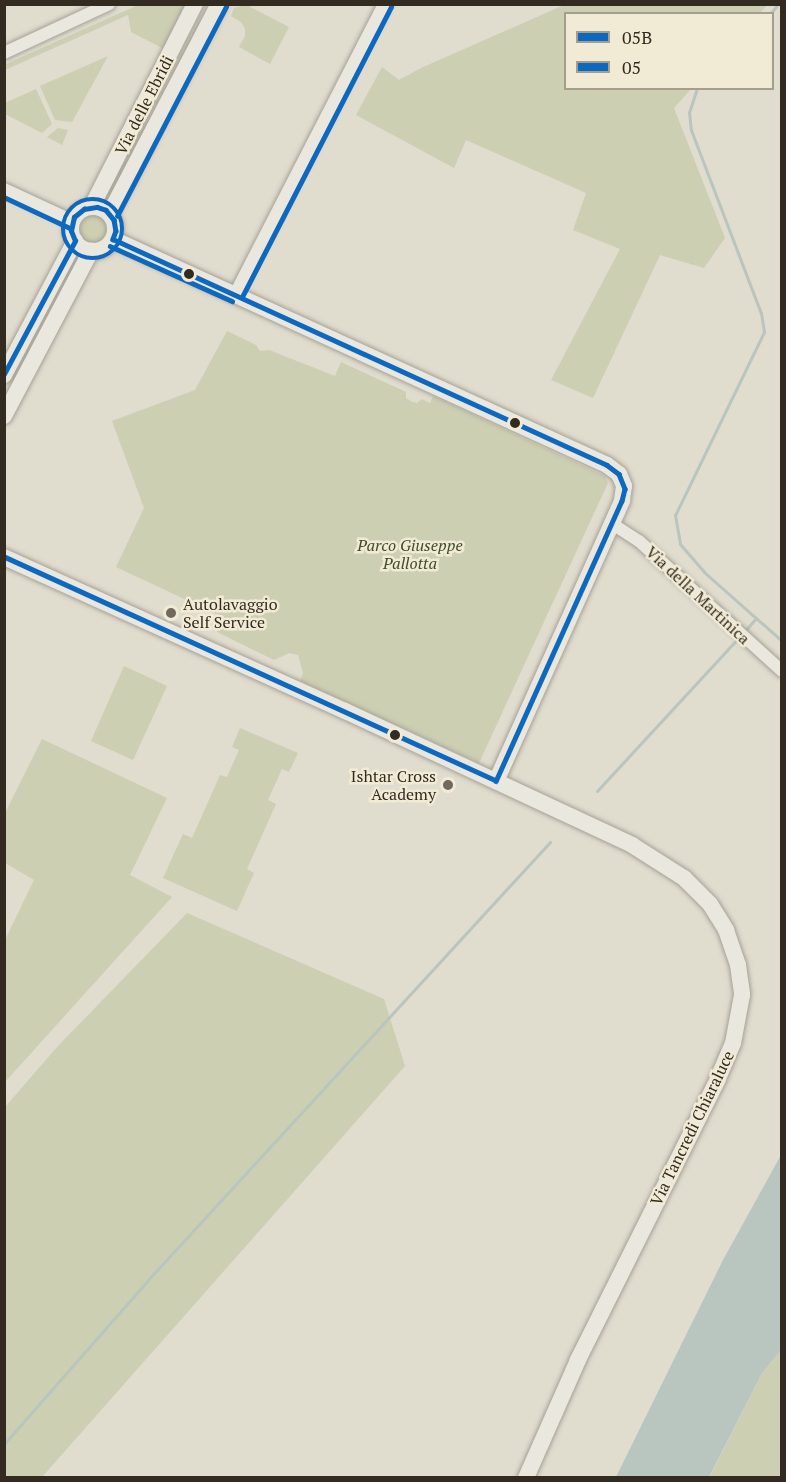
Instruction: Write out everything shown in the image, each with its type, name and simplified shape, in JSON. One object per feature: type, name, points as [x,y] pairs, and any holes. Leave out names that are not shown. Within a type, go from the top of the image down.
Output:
[{"type":"street","points":[[4,52],[109,4]]},
{"type":"street","points":[[235,294],[384,4]]},
{"type":"street","points":[[195,5],[216,9]]},
{"type":"street","name":"Via delle Ebridi","points":[[92,206],[195,5]]},
{"type":"street","name":"Via delle Ebridi","points":[[110,213],[216,9]]},
{"type":"street","points":[[144,105],[162,114]]},
{"type":"street","points":[[4,189],[73,221]]},
{"type":"street","points":[[92,206],[110,213],[116,227],[113,239],[104,248],[91,251],[82,248],[75,241],[71,231],[73,221],[80,211],[92,206]]},
{"type":"street","points":[[113,239],[615,470],[623,482],[624,493],[496,781]]},
{"type":"street","points":[[4,375],[75,241]]},
{"type":"street","points":[[4,416],[91,251]]},
{"type":"street","points":[[32,322],[49,330]]},
{"type":"street","name":"Via della Martinica","points":[[611,523],[635,537],[782,672]]},
{"type":"street","name":"Via Tancredi Chiaraluce","points":[[4,557],[361,718],[632,845],[684,878],[710,904],[726,930],[738,965],[742,995],[736,1032],[718,1079],[605,1303],[526,1478]]},
{"type":"green space","points":[[138,5],[185,5],[164,49],[131,32],[128,15],[5,70],[4,65]]},
{"type":"green space","points":[[251,5],[250,7],[289,27],[270,64],[239,47],[245,36],[245,29],[241,22],[231,16],[234,8]]},
{"type":"green space","points":[[564,5],[767,5],[761,12],[564,12],[564,90],[690,90],[674,108],[725,238],[704,268],[660,255],[593,398],[551,380],[620,249],[573,230],[586,193],[466,140],[454,168],[356,115],[382,67],[399,80],[421,68]]},
{"type":"green space","points":[[200,22],[164,96],[161,95]]},
{"type":"green space","points":[[108,56],[72,122],[55,120],[40,86]]},
{"type":"green space","points":[[36,89],[52,124],[42,133],[5,114],[5,103]]},
{"type":"green space","points":[[148,124],[110,200],[108,195],[144,126]]},
{"type":"green space","points":[[58,128],[68,130],[62,145],[47,137]]},
{"type":"green space","points":[[94,215],[104,219],[108,229],[104,239],[94,243],[84,239],[80,229],[84,219]]},
{"type":"green space","name":"Parco Giuseppe Pallotta","points":[[227,331],[256,345],[260,351],[269,350],[335,376],[341,362],[406,392],[406,398],[412,402],[417,403],[422,399],[430,403],[433,396],[605,476],[608,483],[479,763],[300,681],[303,673],[298,655],[289,653],[274,660],[217,632],[225,618],[116,567],[144,508],[112,421],[195,390]]},
{"type":"green space","points":[[124,666],[167,686],[133,760],[91,741]]},
{"type":"green space","points":[[240,728],[298,753],[289,772],[282,769],[268,800],[276,804],[247,869],[254,873],[237,911],[163,878],[183,834],[192,838],[220,775],[227,777],[239,750],[232,747]]},
{"type":"green space","points":[[42,739],[167,798],[130,875],[172,897],[5,1082],[5,940],[34,880],[5,863],[5,813]]},
{"type":"green space","points":[[187,913],[384,999],[405,1066],[42,1477],[5,1477],[5,1107],[58,1046]]},
{"type":"green space","points":[[781,1350],[781,1477],[709,1478],[762,1373]]},
{"type":"shaded area","points":[[781,1155],[781,1350],[762,1373],[709,1477],[616,1477],[723,1260]]},
{"type":"waterway","points":[[772,12],[778,4]]},
{"type":"waterway","points":[[696,90],[689,112],[691,130],[761,313],[764,332],[675,515],[680,544],[704,572],[782,641]]},
{"type":"waterway","points":[[743,633],[756,618]]},
{"type":"waterway","points":[[597,791],[739,637]]},
{"type":"waterway","points":[[4,1444],[147,1281],[550,842]]},
{"type":"transit line","name":"05","points":[[117,216],[226,7]]},
{"type":"transit line","name":"05","points":[[242,297],[391,7]]},
{"type":"transit line","name":"05","points":[[4,197],[70,228]]},
{"type":"transit line","name":"05","points":[[93,199],[114,208],[123,229],[114,250],[93,259],[72,250],[63,229],[72,208],[93,199]]},
{"type":"transit line","name":"05B","points":[[4,374],[75,241],[71,231],[74,217],[84,209],[97,207],[106,210],[114,220],[116,231],[113,239],[607,465],[619,474],[625,489],[622,501],[496,781],[4,557]]},
{"type":"transit line","name":"05","points":[[110,246],[232,301]]},
{"type":"place","name":"Autolavaggio Self Service","points":[[171,613]]},
{"type":"place","name":"Ishtar Cross Academy","points":[[448,785]]}]
